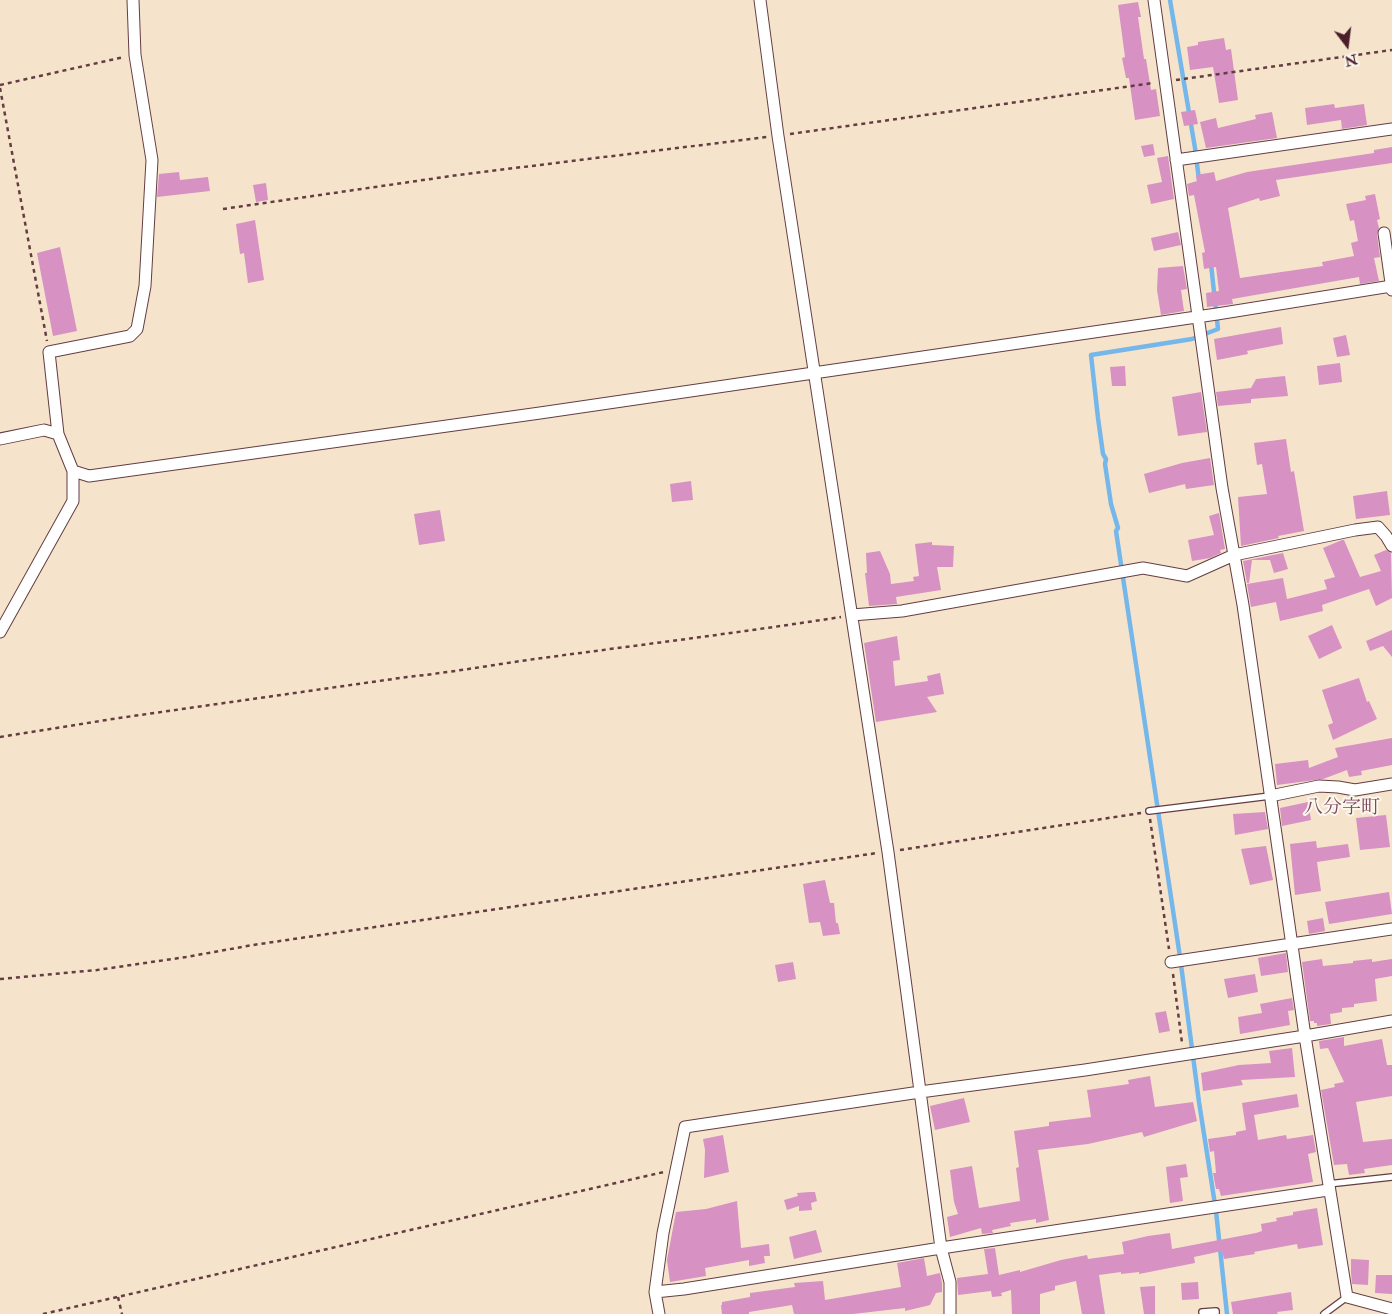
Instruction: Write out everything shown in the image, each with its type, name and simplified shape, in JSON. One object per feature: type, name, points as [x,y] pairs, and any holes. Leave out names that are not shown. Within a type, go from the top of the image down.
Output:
[{"type":"street","points":[[0,632],[73,501],[73,471],[58,434],[49,352],[130,336],[137,330],[145,286],[152,160],[135,55],[133,0]]},
{"type":"street","points":[[760,0],[778,136],[888,852],[941,1248],[950,1282],[950,1314]]},
{"type":"street","points":[[1154,0],[1164,81],[1181,159],[1199,316],[1222,488],[1243,606],[1305,1036],[1347,1297],[1392,1309]]},
{"type":"street","points":[[1181,159],[1392,129]]},
{"type":"street","points":[[1384,233],[1392,290]]},
{"type":"street","points":[[73,471],[89,476],[464,424],[1392,286]]},
{"type":"street","points":[[0,439],[44,430],[58,434]]},
{"type":"street","points":[[852,615],[902,611],[1143,568],[1187,576],[1234,555],[1378,527],[1392,546]]},
{"type":"street","points":[[1270,796],[1319,786],[1338,786],[1355,790],[1392,784]]},
{"type":"street","points":[[1171,962],[1392,929]]},
{"type":"street","points":[[659,1314],[655,1292],[663,1233],[685,1127],[1305,1036],[1392,1021]]},
{"type":"street","points":[[655,1292],[684,1289],[1328,1187]]},
{"type":"lane","points":[[1149,811],[1270,796]]},
{"type":"lane","points":[[1328,1187],[1392,1177]]},
{"type":"lane","points":[[1324,1314],[1347,1297]]},
{"type":"lane","points":[[1202,1312],[1216,1311],[1216,1314]]},
{"type":"path","points":[[223,209],[458,176],[778,136],[1392,50]]},
{"type":"path","points":[[49,352],[0,86],[135,55]]},
{"type":"path","points":[[0,737],[148,714],[852,615]]},
{"type":"path","points":[[0,980],[98,970],[186,957],[253,944],[888,852],[1149,811],[1184,1054]]},
{"type":"path","points":[[43,1314],[675,1170]]},
{"type":"path","points":[[118,1297],[122,1314]]},
{"type":"building","points":[[1138,2],[1141,17],[1138,17],[1144,59],[1146,59],[1151,90],[1156,89],[1160,116],[1135,120],[1129,78],[1126,78],[1122,58],[1125,57],[1118,5]]},
{"type":"building","points":[[1224,38],[1226,50],[1231,49],[1238,100],[1219,103],[1213,67],[1190,70],[1187,47],[1198,45],[1198,42]]},
{"type":"building","points":[[1334,104],[1335,108],[1364,104],[1367,125],[1342,129],[1341,120],[1307,125],[1305,108]]},
{"type":"building","points":[[1195,110],[1198,124],[1184,126],[1181,112]]},
{"type":"building","points":[[1272,112],[1277,138],[1206,148],[1200,122],[1216,118],[1218,128],[1256,119],[1255,115]]},
{"type":"building","points":[[1153,144],[1155,155],[1144,157],[1141,146]]},
{"type":"building","points":[[1392,147],[1392,163],[1276,180],[1280,196],[1260,201],[1259,198],[1228,208],[1240,278],[1323,266],[1322,262],[1354,256],[1351,243],[1358,241],[1354,220],[1350,221],[1346,204],[1366,200],[1365,196],[1375,194],[1380,219],[1377,220],[1379,228],[1377,234],[1380,257],[1374,258],[1379,281],[1360,284],[1359,277],[1232,299],[1233,304],[1207,307],[1206,293],[1219,291],[1216,267],[1204,269],[1202,253],[1205,252],[1194,195],[1189,196],[1187,184],[1197,181],[1196,175],[1214,172],[1216,181],[1247,172],[1374,153],[1374,150]]},
{"type":"building","points":[[1168,156],[1174,199],[1151,204],[1147,185],[1162,182],[1157,158]]},
{"type":"building","points":[[179,172],[180,180],[208,177],[210,191],[157,197],[159,174]]},
{"type":"building","points":[[266,183],[268,200],[256,202],[253,185]]},
{"type":"building","points":[[255,220],[264,280],[248,283],[244,253],[240,254],[236,224]]},
{"type":"building","points":[[1178,232],[1181,245],[1154,251],[1151,238]]},
{"type":"building","points":[[60,247],[77,331],[53,336],[37,253]]},
{"type":"building","points":[[1183,266],[1187,289],[1181,290],[1184,311],[1161,315],[1157,290],[1158,268]]},
{"type":"building","points":[[1281,327],[1283,344],[1247,351],[1248,354],[1217,360],[1214,339]]},
{"type":"building","points":[[1346,335],[1350,355],[1337,357],[1333,338]]},
{"type":"building","points":[[1340,363],[1342,382],[1319,385],[1317,366]]},
{"type":"building","points":[[1125,366],[1126,386],[1112,386],[1110,367]]},
{"type":"building","points":[[1285,376],[1288,396],[1251,399],[1251,403],[1218,406],[1216,392],[1251,388],[1256,379]]},
{"type":"building","points":[[1201,392],[1207,432],[1178,436],[1172,397]]},
{"type":"building","points":[[1286,439],[1291,472],[1294,471],[1304,531],[1241,546],[1238,497],[1267,494],[1262,464],[1257,465],[1254,443]]},
{"type":"building","points":[[1210,458],[1214,485],[1186,489],[1185,484],[1149,493],[1144,474],[1182,463]]},
{"type":"building","points":[[691,481],[693,500],[672,502],[670,484]]},
{"type":"building","points":[[1387,491],[1390,515],[1356,519],[1353,496]]},
{"type":"building","points":[[440,510],[445,541],[419,545],[414,514]]},
{"type":"building","points":[[1219,513],[1225,549],[1220,550],[1221,553],[1210,558],[1192,561],[1188,540],[1214,535],[1209,516]]},
{"type":"building","points":[[1344,540],[1360,577],[1381,571],[1374,555],[1386,550],[1391,553],[1392,598],[1376,606],[1369,589],[1322,605],[1323,611],[1280,621],[1276,602],[1251,607],[1247,584],[1283,578],[1287,599],[1327,589],[1324,580],[1335,577],[1323,548]]},
{"type":"building","points":[[932,542],[932,545],[954,546],[953,567],[937,567],[941,590],[896,597],[897,604],[869,606],[865,573],[867,573],[866,553],[880,551],[890,574],[891,584],[914,581],[913,577],[919,576],[915,544]]},
{"type":"building","points":[[1283,553],[1288,569],[1274,573],[1270,560],[1252,560],[1249,583],[1247,583],[1243,561]]},
{"type":"building","points":[[1332,625],[1342,648],[1319,659],[1308,636]]},
{"type":"building","points":[[1392,630],[1392,657],[1383,646],[1370,651],[1366,641]]},
{"type":"building","points":[[897,636],[900,660],[893,661],[895,686],[928,681],[927,676],[940,673],[944,694],[927,697],[937,712],[876,722],[864,643]]},
{"type":"building","points":[[1359,678],[1367,702],[1369,701],[1377,719],[1333,740],[1328,725],[1333,723],[1322,690]]},
{"type":"building","points":[[1392,738],[1392,765],[1361,771],[1362,775],[1349,777],[1347,770],[1323,779],[1277,785],[1275,764],[1308,760],[1309,768],[1338,757],[1335,748]]},
{"type":"building","points":[[1308,802],[1311,820],[1282,826],[1280,808]]},
{"type":"building","points":[[1265,812],[1268,829],[1235,835],[1233,814]]},
{"type":"building","points":[[1386,815],[1390,847],[1360,850],[1356,818]]},
{"type":"building","points":[[1316,841],[1317,848],[1348,844],[1350,857],[1317,862],[1321,891],[1295,895],[1290,844]]},
{"type":"building","points":[[1266,846],[1273,880],[1250,885],[1241,849]]},
{"type":"building","points":[[825,880],[830,903],[834,903],[836,923],[838,923],[840,934],[823,936],[820,922],[809,923],[803,884]]},
{"type":"building","points":[[1389,892],[1392,914],[1329,924],[1325,902]]},
{"type":"building","points":[[1323,918],[1325,931],[1309,934],[1307,921]]},
{"type":"building","points":[[1286,953],[1288,972],[1261,976],[1258,958]]},
{"type":"building","points":[[1322,959],[1323,966],[1372,959],[1372,962],[1392,959],[1392,976],[1375,979],[1377,1001],[1354,1004],[1354,1007],[1342,1008],[1342,1012],[1330,1014],[1331,1024],[1317,1026],[1317,1023],[1310,1021],[1302,962]]},
{"type":"building","points":[[793,962],[796,979],[778,982],[775,965]]},
{"type":"building","points":[[1255,974],[1258,992],[1228,998],[1224,979]]},
{"type":"building","points":[[1292,998],[1294,1010],[1288,1011],[1290,1025],[1240,1034],[1238,1017],[1262,1013],[1260,1004]]},
{"type":"building","points":[[1166,1011],[1170,1031],[1159,1033],[1155,1013]]},
{"type":"building","points":[[1344,1037],[1344,1046],[1382,1039],[1387,1065],[1392,1065],[1392,1096],[1356,1102],[1363,1142],[1392,1139],[1392,1165],[1364,1169],[1365,1173],[1349,1175],[1347,1164],[1334,1165],[1321,1090],[1335,1087],[1334,1084],[1344,1082],[1328,1048],[1320,1049],[1319,1041]]},
{"type":"building","points":[[1292,1048],[1295,1077],[1241,1080],[1243,1085],[1203,1091],[1201,1073],[1239,1065],[1271,1063],[1269,1051]]},
{"type":"building","points":[[1150,1076],[1155,1107],[1193,1102],[1197,1121],[1144,1137],[1142,1132],[1088,1144],[1038,1150],[1049,1220],[1036,1223],[1036,1219],[1010,1223],[1011,1226],[992,1230],[993,1233],[982,1234],[981,1228],[950,1237],[947,1217],[958,1214],[954,1202],[950,1170],[972,1166],[979,1208],[1020,1201],[1016,1168],[1019,1167],[1014,1131],[1049,1126],[1049,1122],[1091,1117],[1087,1090],[1129,1084],[1128,1080]]},
{"type":"building","points":[[1297,1094],[1299,1107],[1254,1115],[1258,1140],[1286,1135],[1287,1139],[1313,1135],[1316,1152],[1308,1154],[1313,1182],[1221,1196],[1219,1189],[1216,1189],[1213,1173],[1216,1173],[1214,1151],[1210,1152],[1208,1139],[1236,1135],[1236,1132],[1246,1130],[1242,1103]]},
{"type":"building","points":[[964,1098],[970,1122],[935,1130],[930,1106]]},
{"type":"building","points":[[723,1135],[729,1172],[704,1178],[705,1150],[703,1139]]},
{"type":"building","points":[[1186,1164],[1188,1177],[1180,1178],[1183,1201],[1170,1203],[1166,1167]]},
{"type":"building","points":[[815,1192],[817,1201],[811,1203],[812,1210],[799,1211],[799,1206],[787,1210],[784,1200],[798,1196],[797,1193]]},
{"type":"building","points":[[737,1201],[741,1248],[769,1244],[770,1256],[764,1256],[765,1263],[749,1266],[749,1260],[705,1268],[706,1276],[670,1282],[667,1260],[676,1212],[706,1209]]},
{"type":"building","points":[[1317,1208],[1323,1245],[1298,1249],[1297,1244],[1224,1259],[1222,1251],[1194,1257],[1195,1263],[1139,1274],[1139,1272],[1121,1274],[1121,1272],[1099,1275],[1105,1314],[1082,1314],[1076,1281],[1055,1286],[1055,1290],[1040,1294],[1040,1314],[1012,1314],[1011,1290],[1001,1293],[1002,1296],[992,1297],[991,1291],[958,1295],[957,1278],[988,1274],[984,1249],[995,1248],[999,1275],[1020,1270],[1020,1272],[1061,1260],[1087,1255],[1088,1259],[1124,1254],[1122,1242],[1148,1236],[1170,1233],[1172,1249],[1256,1233],[1262,1231],[1261,1224],[1277,1221],[1276,1218],[1293,1215],[1293,1212]]},
{"type":"building","points":[[816,1230],[822,1252],[794,1259],[789,1237]]},
{"type":"building","points":[[924,1258],[927,1276],[940,1273],[942,1283],[942,1292],[936,1293],[930,1305],[905,1311],[905,1308],[853,1314],[794,1314],[792,1305],[749,1312],[749,1314],[722,1314],[722,1302],[750,1297],[750,1293],[795,1287],[794,1283],[823,1281],[825,1300],[901,1287],[897,1263]]},
{"type":"building","points":[[1351,1259],[1369,1260],[1368,1285],[1352,1284]]},
{"type":"building","points":[[1376,1275],[1392,1275],[1392,1294],[1375,1293]]},
{"type":"building","points":[[1198,1282],[1199,1299],[1182,1300],[1181,1283]]},
{"type":"building","points":[[1155,1286],[1155,1314],[1144,1314],[1140,1287]]},
{"type":"building","points":[[1291,1292],[1293,1310],[1277,1312],[1278,1314],[1233,1314],[1231,1302]]},
{"type":"waterway","points":[[1170,0],[1199,180]]},
{"type":"waterway","points":[[1211,264],[1218,329],[1192,339],[1091,355],[1103,454],[1106,459],[1105,464],[1111,504],[1118,528],[1116,531],[1180,957],[1199,1102],[1216,1211],[1227,1314]]},
{"type":"district","name":"八分字町","points":[[1342,809]]}]
